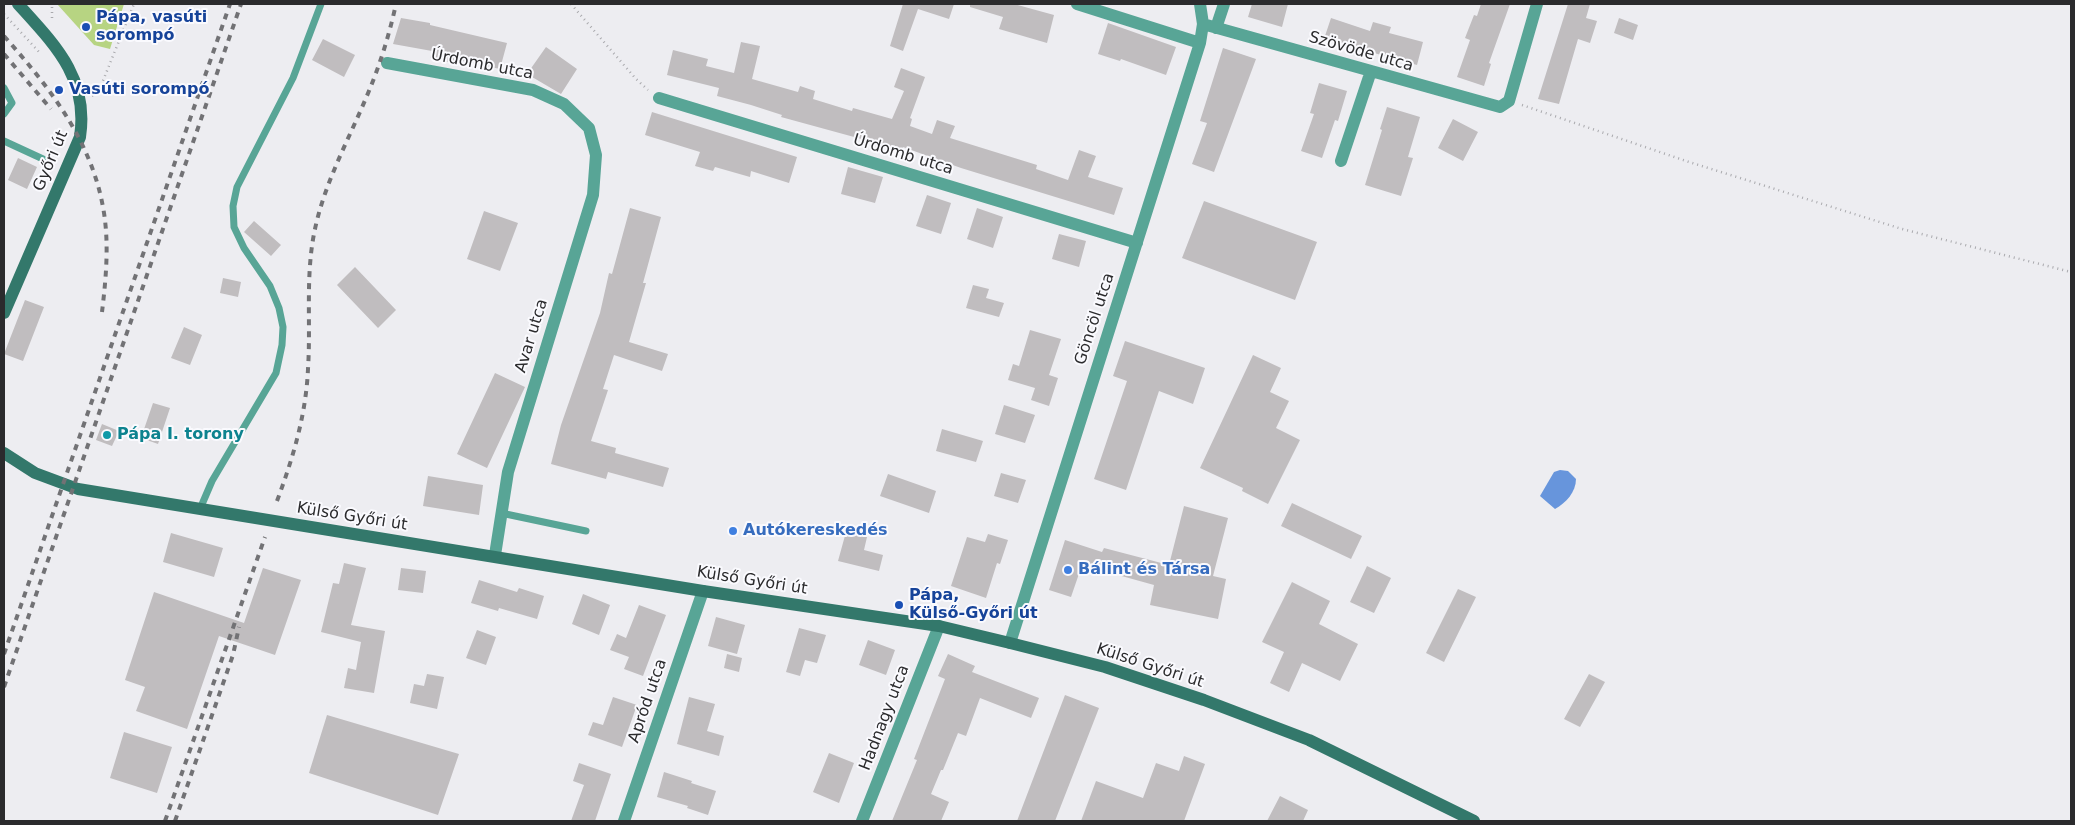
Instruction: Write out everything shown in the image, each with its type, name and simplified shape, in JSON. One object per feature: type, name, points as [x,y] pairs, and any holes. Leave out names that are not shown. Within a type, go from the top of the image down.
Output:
[{"type":"main road","name":"Győri út","points":[[4,313],[80,138],[83,121],[82,102],[70,66],[46,35],[18,4]]},
{"type":"main road","name":"Külső Győri út","points":[[4,453],[35,473],[66,486],[320,529],[939,626],[1010,643],[1105,667],[1204,700],[1309,740],[1474,821]]},
{"type":"street","points":[[1076,4],[1200,43]]},
{"type":"street","name":"Göncöl utca","points":[[1010,643],[1200,43],[1203,24],[1200,4]]},
{"type":"street","points":[[1216,28],[1224,4]]},
{"type":"street","points":[[1509,101],[1537,4]]},
{"type":"street","name":"Szövöde utca","points":[[1203,24],[1500,107],[1509,101]]},
{"type":"street","name":"Úrdomb utca","points":[[387,63],[533,90],[564,104],[589,128]]},
{"type":"street","points":[[1341,161],[1371,71]]},
{"type":"street","name":"Úrdomb utca","points":[[659,98],[1137,242]]},
{"type":"street","name":"Avar utca","points":[[495,555],[508,472],[593,195],[596,155],[589,128]]},
{"type":"street","name":"Apród utca","points":[[624,821],[702,590]]},
{"type":"street","name":"Hadnagy utca","points":[[862,821],[939,626]]},
{"type":"lane","points":[[200,509],[212,481],[276,373],[282,346],[283,327],[279,308],[270,286],[244,248],[234,227],[233,206],[237,187],[293,78],[321,4]]},
{"type":"lane","points":[[4,88],[12,103],[4,114]]},
{"type":"lane","points":[[4,142],[43,160]]},
{"type":"lane","points":[[501,513],[586,531]]},
{"type":"path","points":[[52,4],[52,18]]},
{"type":"path","points":[[82,102],[98,93],[134,4]]},
{"type":"path","points":[[572,4],[636,79],[659,98]]},
{"type":"path","points":[[4,14],[44,56]]},
{"type":"path","points":[[1509,101],[1689,162],[1902,230],[2071,272]]},
{"type":"green space","points":[[57,4],[124,4],[110,49],[94,45]]},
{"type":"water","points":[[1560,470],[1568,471],[1576,479],[1576,484],[1570,497],[1555,509],[1540,496],[1554,472]]},
{"type":"building","points":[[903,4],[954,4],[949,19],[918,9],[903,51],[890,46]]},
{"type":"building","points":[[970,4],[1014,4],[1054,15],[1047,43],[999,29],[1003,17],[970,7]]},
{"type":"building","points":[[1252,4],[1288,4],[1282,27],[1248,17]]},
{"type":"building","points":[[1481,4],[1510,4],[1489,63],[1491,64],[1484,86],[1457,77],[1470,40],[1465,38],[1474,15],[1477,16]]},
{"type":"building","points":[[1568,4],[1590,4],[1586,18],[1597,21],[1590,43],[1578,39],[1559,104],[1538,99]]},
{"type":"building","points":[[401,18],[430,23],[430,25],[507,43],[500,69],[458,60],[457,64],[430,58],[432,51],[393,44]]},
{"type":"building","points":[[1331,18],[1370,31],[1373,22],[1391,27],[1389,33],[1423,42],[1417,65],[1324,39]]},
{"type":"building","points":[[1619,18],[1638,25],[1633,40],[1614,33]]},
{"type":"building","points":[[1108,23],[1176,47],[1166,75],[1121,59],[1120,61],[1098,54]]},
{"type":"building","points":[[323,39],[355,55],[344,77],[312,60]]},
{"type":"building","points":[[741,42],[760,46],[752,79],[798,92],[800,86],[815,91],[813,99],[852,111],[853,108],[892,119],[904,91],[894,87],[901,68],[925,77],[910,118],[912,119],[910,126],[932,134],[937,120],[955,126],[950,138],[1037,165],[1036,169],[1068,180],[1079,150],[1096,156],[1088,177],[1123,188],[1114,215],[961,168],[903,147],[901,153],[876,143],[781,117],[782,115],[717,96],[719,88],[667,75],[673,50],[708,59],[706,66],[734,73]]},
{"type":"building","points":[[546,47],[577,69],[561,94],[527,74]]},
{"type":"building","points":[[1223,48],[1256,59],[1214,172],[1192,164],[1207,123],[1200,121]]},
{"type":"building","points":[[1319,83],[1347,91],[1338,121],[1335,120],[1322,158],[1301,151],[1314,114],[1310,113]]},
{"type":"building","points":[[1387,107],[1420,117],[1408,157],[1413,158],[1401,196],[1365,185]]},
{"type":"building","points":[[652,112],[797,157],[789,183],[751,171],[750,177],[715,167],[713,171],[695,166],[700,152],[645,135]]},
{"type":"building","points":[[1453,119],[1478,132],[1463,161],[1438,148]]},
{"type":"building","points":[[18,158],[37,167],[27,189],[8,180]]},
{"type":"building","points":[[848,167],[883,177],[875,203],[841,194]]},
{"type":"building","points":[[927,195],[951,203],[941,234],[916,226]]},
{"type":"building","points":[[1204,201],[1317,242],[1295,300],[1182,258]]},
{"type":"building","points":[[630,208],[661,217],[643,283],[646,283],[629,342],[668,354],[662,371],[614,355],[603,389],[608,390],[591,441],[616,448],[615,453],[669,468],[663,487],[608,472],[606,479],[551,464],[561,425],[600,313],[609,273],[612,274]]},
{"type":"building","points":[[977,208],[1003,217],[993,248],[967,239]]},
{"type":"building","points":[[484,211],[518,223],[500,271],[467,259]]},
{"type":"building","points":[[254,221],[281,245],[271,256],[244,232]]},
{"type":"building","points":[[1059,234],[1086,241],[1079,267],[1052,259]]},
{"type":"building","points":[[355,267],[396,310],[378,328],[337,285]]},
{"type":"building","points":[[223,278],[241,282],[238,297],[220,293]]},
{"type":"building","points":[[973,285],[989,289],[986,298],[1004,303],[999,317],[966,308]]},
{"type":"building","points":[[25,300],[44,307],[23,361],[4,354]]},
{"type":"building","points":[[184,327],[202,335],[190,365],[171,358]]},
{"type":"building","points":[[1030,330],[1061,339],[1049,375],[1058,378],[1049,406],[1031,400],[1035,388],[1008,380],[1013,364],[1019,366]]},
{"type":"building","points":[[1125,341],[1205,368],[1193,404],[1159,391],[1126,490],[1094,479],[1127,381],[1113,376]]},
{"type":"building","points":[[1253,355],[1281,368],[1270,392],[1289,401],[1276,428],[1300,440],[1268,504],[1242,491],[1243,488],[1200,468]]},
{"type":"building","points":[[495,373],[525,387],[487,468],[457,454]]},
{"type":"building","points":[[153,403],[170,408],[158,444],[141,438]]},
{"type":"building","points":[[1004,405],[1035,415],[1025,443],[995,434]]},
{"type":"building","name":"Pápa I. torony","points":[[102,424],[119,431],[112,446],[96,440]]},
{"type":"building","points":[[942,429],[983,441],[976,462],[936,451]]},
{"type":"building","points":[[1001,473],[1026,480],[1018,503],[994,496]]},
{"type":"building","points":[[888,474],[936,491],[929,513],[880,496]]},
{"type":"building","points":[[428,476],[483,485],[479,515],[423,506]]},
{"type":"building","points":[[1292,503],[1362,536],[1351,559],[1281,526]]},
{"type":"building","points":[[1184,506],[1228,518],[1213,576],[1226,579],[1218,619],[1150,605],[1154,585],[1082,565],[1071,597],[1049,590],[1065,540],[1102,552],[1104,548],[1169,565]]},
{"type":"building","points":[[846,532],[867,537],[864,550],[883,555],[879,571],[838,561]]},
{"type":"building","points":[[171,533],[223,548],[214,577],[163,562]]},
{"type":"building","points":[[988,534],[1008,540],[1000,564],[997,563],[986,598],[951,586],[967,537],[985,542]]},
{"type":"building","points":[[344,563],[366,568],[351,625],[385,631],[374,693],[344,688],[348,668],[356,670],[361,642],[321,632],[333,583],[339,584]]},
{"type":"building","points":[[1367,566],[1391,578],[1374,613],[1350,602]]},
{"type":"building","points":[[263,568],[301,580],[275,655],[219,636],[187,729],[136,711],[145,687],[125,680],[154,592],[244,623]]},
{"type":"building","points":[[401,568],[426,571],[423,593],[398,590]]},
{"type":"building","points":[[479,580],[517,592],[519,588],[544,596],[537,619],[499,608],[498,611],[471,603]]},
{"type":"building","points":[[1292,582],[1330,601],[1319,624],[1358,644],[1340,681],[1302,663],[1289,692],[1270,683],[1284,652],[1262,642]]},
{"type":"building","points":[[1458,589],[1476,597],[1444,662],[1426,653]]},
{"type":"building","points":[[583,594],[610,605],[599,635],[572,624]]},
{"type":"building","points":[[639,605],[666,615],[643,676],[624,669],[629,657],[610,650],[617,634],[626,638]]},
{"type":"building","points":[[716,617],[745,625],[737,654],[708,646]]},
{"type":"building","points":[[799,628],[826,635],[817,663],[805,660],[800,676],[786,672]]},
{"type":"building","points":[[477,630],[496,637],[486,665],[466,658]]},
{"type":"building","points":[[868,640],[895,650],[886,675],[859,665]]},
{"type":"building","points":[[727,654],[742,658],[739,672],[724,668]]},
{"type":"building","points":[[948,654],[975,666],[972,672],[1039,698],[1031,718],[980,698],[966,736],[958,733],[931,794],[949,802],[941,821],[892,821],[917,760],[914,759],[945,679],[938,676]]},
{"type":"building","points":[[427,674],[444,677],[437,709],[410,703],[414,684],[424,686]]},
{"type":"building","points":[[1589,674],[1605,682],[1580,727],[1564,719]]},
{"type":"building","points":[[1065,695],[1099,708],[1055,821],[1017,821]]},
{"type":"building","points":[[613,697],[637,705],[622,747],[588,735],[593,722],[603,725]]},
{"type":"building","points":[[689,697],[715,704],[707,731],[724,736],[719,756],[677,744]]},
{"type":"building","points":[[327,715],[459,754],[438,815],[309,773]]},
{"type":"building","points":[[124,732],[172,747],[157,793],[110,778]]},
{"type":"building","points":[[829,753],[854,763],[839,803],[813,792]]},
{"type":"building","points":[[1184,756],[1205,764],[1184,821],[1081,821],[1096,781],[1143,798],[1156,763],[1179,771]]},
{"type":"building","points":[[579,763],[611,774],[595,821],[571,821],[584,785],[573,781]]},
{"type":"building","points":[[664,772],[716,791],[708,815],[687,808],[688,806],[657,797]]},
{"type":"building","points":[[1280,796],[1308,810],[1303,821],[1267,821]]},
{"type":"railway","points":[[4,654],[230,4]]},
{"type":"railway","points":[[4,687],[241,4]]},
{"type":"railway","points":[[277,501],[293,452],[305,403],[309,351],[310,264],[319,212],[331,178],[375,75],[387,40],[396,4]]},
{"type":"railway","points":[[4,36],[53,96],[80,140],[90,163],[98,187],[106,225],[105,287],[102,312]]},
{"type":"railway","points":[[4,54],[51,109]]},
{"type":"railway","points":[[165,821],[265,537]]},
{"type":"railway","points":[[175,821],[233,655],[239,627]]},
{"type":"place","name":"Pápa, vasúti sorompó","points":[[86,27]]},
{"type":"place","name":"Vasúti sorompó","points":[[59,90]]},
{"type":"place","name":"Pápa I. torony","points":[[107,435]]},
{"type":"place","name":"Autókereskedés","points":[[733,531]]},
{"type":"place","name":"Bálint és Társa","points":[[1068,570]]},
{"type":"place","name":"Pápa, Külső-Győri út","points":[[899,605]]}]
